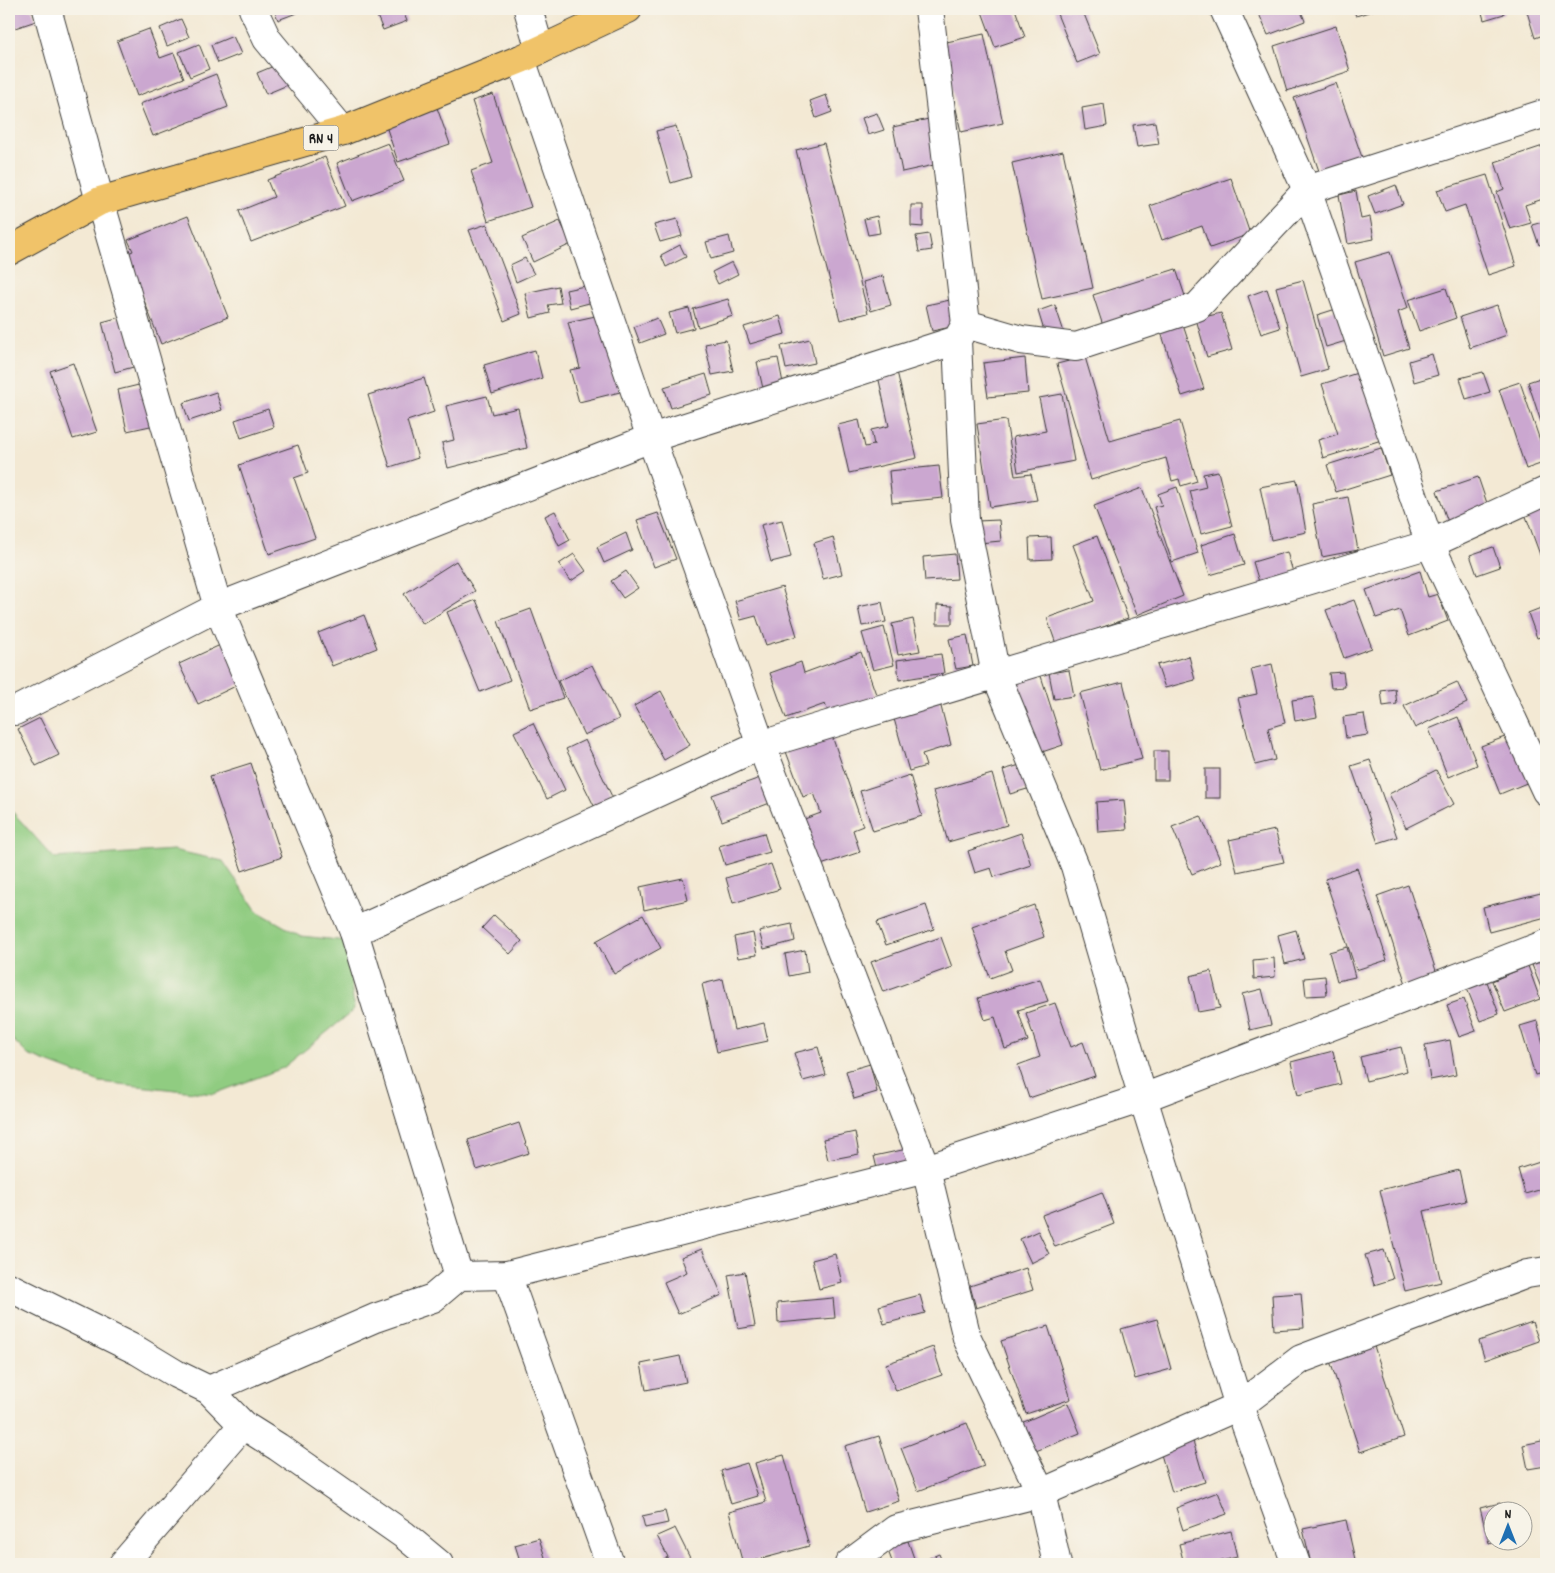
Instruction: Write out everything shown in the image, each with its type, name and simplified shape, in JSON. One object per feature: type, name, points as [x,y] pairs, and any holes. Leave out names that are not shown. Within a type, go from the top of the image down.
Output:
[{"type":"highway","name":"RN 4","points":[[9,251],[100,202],[343,131],[530,55],[628,9]]},
{"type":"street","points":[[47,9],[100,202],[218,607],[354,932],[459,1276]]},
{"type":"street","points":[[253,9],[267,39],[343,131]]},
{"type":"street","points":[[528,9],[530,55],[651,438],[762,745],[926,1169],[968,1338],[1041,1493],[1057,1564]]},
{"type":"street","points":[[929,9],[962,332],[965,520],[996,675],[1075,866],[1143,1098],[1238,1406],[1296,1564]]},
{"type":"street","points":[[1224,9],[1307,190],[1430,544],[1546,791]]},
{"type":"street","points":[[15,711],[218,607],[651,438],[962,332],[1076,347],[1197,307],[1307,190],[1546,112]]},
{"type":"street","points":[[354,932],[762,745],[1430,544],[1546,491]]},
{"type":"street","points":[[209,1390],[376,1318],[433,1298],[459,1276],[507,1274],[926,1169],[1143,1098],[1546,944]]},
{"type":"street","points":[[849,1564],[896,1529],[1041,1493],[1238,1406],[1301,1359],[1527,1274],[1546,1271]]},
{"type":"street","points":[[507,1274],[610,1564]]},
{"type":"street","points":[[9,1287],[138,1350],[176,1374],[209,1390],[243,1425],[278,1447],[404,1535],[439,1564]]},
{"type":"street","points":[[124,1564],[243,1425]]},
{"type":"green space","points":[[9,808],[54,858],[173,850],[223,861],[257,911],[301,936],[347,941],[354,1010],[283,1068],[214,1094],[100,1082],[28,1055],[9,1036]]},
{"type":"building","points":[[9,9],[32,9],[36,21],[9,30]]},
{"type":"building","points":[[274,9],[307,9],[278,20]]},
{"type":"building","points":[[374,9],[402,9],[407,21],[383,30]]},
{"type":"building","points":[[981,9],[1015,9],[1025,37],[995,47]]},
{"type":"building","points":[[1055,9],[1082,9],[1100,54],[1077,63]]},
{"type":"building","points":[[1257,9],[1300,9],[1305,21],[1268,35]]},
{"type":"building","points":[[1353,9],[1378,9],[1356,16]]},
{"type":"building","points":[[1481,9],[1502,9],[1504,14],[1484,20]]},
{"type":"building","points":[[1546,9],[1546,34],[1535,38],[1527,12]]},
{"type":"building","points":[[181,19],[189,37],[167,46],[160,28]]},
{"type":"building","points":[[1336,26],[1350,71],[1287,91],[1274,46]]},
{"type":"building","points":[[149,29],[160,58],[174,53],[184,78],[137,96],[117,41]]},
{"type":"building","points":[[984,34],[1003,123],[961,132],[942,43]]},
{"type":"building","points":[[233,36],[241,54],[218,63],[211,45]]},
{"type":"building","points":[[199,44],[209,69],[190,77],[179,52]]},
{"type":"building","points":[[281,63],[290,84],[266,94],[257,73]]},
{"type":"building","points":[[216,74],[228,107],[153,136],[140,104]]},
{"type":"building","points":[[1336,83],[1363,160],[1320,174],[1294,98]]},
{"type":"building","points":[[493,94],[531,207],[488,221],[471,171],[493,163],[472,101]]},
{"type":"building","points":[[826,95],[832,112],[816,118],[810,101]]},
{"type":"building","points":[[1104,104],[1107,126],[1085,130],[1082,108]]},
{"type":"building","points":[[436,105],[450,144],[398,162],[385,123]]},
{"type":"building","points":[[877,113],[884,130],[868,135],[862,118]]},
{"type":"building","points":[[933,118],[943,163],[902,172],[893,127]]},
{"type":"building","points":[[1155,122],[1159,144],[1137,147],[1133,125]]},
{"type":"building","points":[[676,126],[691,177],[671,183],[656,131]]},
{"type":"building","points":[[388,143],[404,181],[352,201],[337,163]]},
{"type":"building","points":[[824,143],[868,313],[840,320],[796,150]]},
{"type":"building","points":[[1546,145],[1546,198],[1525,205],[1531,223],[1510,229],[1497,192],[1504,189],[1495,162]]},
{"type":"building","points":[[1063,151],[1093,288],[1042,299],[1012,163]]},
{"type":"building","points":[[325,157],[345,206],[251,242],[239,211],[274,197],[267,180]]},
{"type":"building","points":[[1487,175],[1516,266],[1488,275],[1465,205],[1445,212],[1437,190]]},
{"type":"building","points":[[1231,178],[1250,234],[1210,248],[1202,226],[1162,240],[1150,206]]},
{"type":"building","points":[[1396,185],[1403,204],[1375,214],[1368,196]]},
{"type":"building","points":[[1356,191],[1361,219],[1370,217],[1374,239],[1348,244],[1339,195]]},
{"type":"building","points":[[911,205],[923,205],[923,227],[911,226]]},
{"type":"building","points":[[188,216],[228,317],[161,344],[126,254],[133,251],[128,240]]},
{"type":"building","points":[[877,216],[880,233],[868,235],[864,219]]},
{"type":"building","points":[[677,219],[682,236],[660,242],[654,225]]},
{"type":"building","points":[[560,221],[571,244],[533,262],[522,238]]},
{"type":"building","points":[[1546,221],[1546,242],[1539,245],[1532,225]]},
{"type":"building","points":[[487,224],[521,314],[504,321],[469,230]]},
{"type":"building","points":[[929,234],[932,250],[919,252],[916,236]]},
{"type":"building","points":[[729,236],[733,253],[711,259],[706,242]]},
{"type":"building","points":[[680,245],[686,257],[666,267],[661,255]]},
{"type":"building","points":[[1390,252],[1408,308],[1398,312],[1409,348],[1383,356],[1355,262]]},
{"type":"building","points":[[525,258],[534,274],[516,282],[510,265]]},
{"type":"building","points":[[732,262],[738,274],[718,284],[712,272]]},
{"type":"building","points":[[1176,269],[1188,305],[1105,332],[1093,295]]},
{"type":"building","points":[[883,276],[891,305],[871,311],[863,282]]},
{"type":"building","points":[[1303,280],[1328,369],[1301,377],[1276,287]]},
{"type":"building","points":[[589,285],[593,302],[570,308],[566,290]]},
{"type":"building","points":[[558,286],[561,303],[548,305],[550,313],[531,318],[525,293]]},
{"type":"building","points":[[1446,288],[1456,318],[1419,331],[1408,300]]},
{"type":"building","points":[[1267,289],[1280,328],[1261,334],[1248,296]]},
{"type":"building","points":[[728,299],[733,316],[698,327],[693,309]]},
{"type":"building","points":[[950,300],[956,326],[932,331],[926,305]]},
{"type":"building","points":[[1055,305],[1064,332],[1046,337],[1038,311]]},
{"type":"building","points":[[1497,305],[1507,335],[1470,348],[1460,317]]},
{"type":"building","points":[[689,308],[694,328],[675,333],[669,313]]},
{"type":"building","points":[[1336,309],[1346,341],[1326,347],[1317,315]]},
{"type":"building","points":[[1221,313],[1232,350],[1207,357],[1196,319]]},
{"type":"building","points":[[600,315],[620,392],[579,402],[570,370],[580,368],[568,322]]},
{"type":"building","points":[[124,316],[137,366],[115,372],[102,322]]},
{"type":"building","points":[[780,316],[785,334],[750,344],[744,327]]},
{"type":"building","points":[[1180,316],[1204,389],[1182,396],[1158,323]]},
{"type":"building","points":[[657,318],[664,334],[640,343],[634,327]]},
{"type":"building","points":[[810,339],[815,363],[786,369],[781,346]]},
{"type":"building","points":[[726,340],[733,371],[712,375],[705,344]]},
{"type":"building","points":[[535,350],[542,378],[492,394],[484,365]]},
{"type":"building","points":[[1432,354],[1438,375],[1414,382],[1409,361]]},
{"type":"building","points":[[1085,357],[1110,441],[1180,421],[1197,481],[1181,486],[1179,479],[1172,481],[1166,458],[1091,480],[1057,364]]},
{"type":"building","points":[[778,358],[784,388],[764,393],[757,362]]},
{"type":"building","points":[[1025,358],[1028,393],[988,397],[983,363]]},
{"type":"building","points":[[73,363],[97,432],[73,439],[50,371]]},
{"type":"building","points":[[896,367],[917,458],[849,473],[838,425],[859,420],[865,447],[874,445],[871,430],[889,426],[877,371]]},
{"type":"building","points":[[1367,370],[1388,438],[1323,458],[1318,440],[1338,434],[1322,384]]},
{"type":"building","points":[[1483,372],[1490,392],[1466,399],[1460,378]]},
{"type":"building","points":[[706,374],[712,395],[671,408],[664,387]]},
{"type":"building","points":[[1546,376],[1546,420],[1541,422],[1528,382]]},
{"type":"building","points":[[424,378],[434,412],[407,421],[418,458],[390,467],[368,395]]},
{"type":"building","points":[[1520,382],[1546,458],[1546,462],[1526,469],[1499,389]]},
{"type":"building","points":[[147,383],[155,425],[127,431],[118,390]]},
{"type":"building","points":[[216,392],[222,410],[189,421],[183,403]]},
{"type":"building","points":[[1062,394],[1074,461],[1018,472],[1013,437],[1046,431],[1039,398]]},
{"type":"building","points":[[487,396],[492,414],[518,408],[527,448],[448,468],[442,443],[454,440],[446,406]]},
{"type":"building","points":[[268,409],[274,427],[241,438],[235,420]]},
{"type":"building","points":[[1006,420],[1015,476],[1031,474],[1037,500],[990,507],[977,424]]},
{"type":"building","points":[[298,445],[308,473],[294,478],[315,538],[269,554],[239,465]]},
{"type":"building","points":[[1381,448],[1390,475],[1336,492],[1327,465]]},
{"type":"building","points":[[939,466],[943,498],[892,503],[889,471]]},
{"type":"building","points":[[1218,471],[1232,526],[1201,534],[1190,491],[1206,487],[1203,474]]},
{"type":"building","points":[[1478,477],[1489,509],[1448,522],[1437,491]]},
{"type":"building","points":[[1297,480],[1306,532],[1271,540],[1260,487]]},
{"type":"building","points":[[1177,487],[1198,553],[1172,562],[1154,507],[1162,505],[1158,494]]},
{"type":"building","points":[[1142,488],[1183,596],[1137,615],[1094,506]]},
{"type":"building","points":[[1348,497],[1358,550],[1322,557],[1312,504]]},
{"type":"building","points":[[1542,504],[1546,516],[1546,571],[1524,511]]},
{"type":"building","points":[[555,511],[570,540],[559,546],[545,516]]},
{"type":"building","points":[[658,513],[676,559],[654,567],[637,520]]},
{"type":"building","points":[[782,520],[791,557],[771,562],[761,525]]},
{"type":"building","points":[[999,520],[1001,541],[979,543],[977,521]]},
{"type":"building","points":[[626,533],[632,550],[604,563],[597,547]]},
{"type":"building","points":[[1235,534],[1244,565],[1210,575],[1201,545]]},
{"type":"building","points":[[1097,536],[1128,618],[1056,644],[1047,618],[1094,601],[1073,545]]},
{"type":"building","points":[[833,537],[842,574],[823,579],[814,543]]},
{"type":"building","points":[[1051,537],[1052,559],[1030,560],[1029,538]]},
{"type":"building","points":[[1493,547],[1500,567],[1477,575],[1470,555]]},
{"type":"building","points":[[1287,552],[1296,582],[1262,592],[1253,562]]},
{"type":"building","points":[[574,554],[586,571],[571,581],[559,564]]},
{"type":"building","points":[[955,554],[957,579],[925,581],[923,557]]},
{"type":"building","points":[[456,561],[475,591],[423,624],[404,594]]},
{"type":"building","points":[[626,571],[638,588],[623,598],[611,581]]},
{"type":"building","points":[[1420,571],[1428,597],[1438,594],[1448,621],[1409,636],[1400,610],[1376,618],[1366,590]]},
{"type":"building","points":[[782,587],[797,636],[766,645],[756,616],[741,620],[735,601]]},
{"type":"building","points":[[476,600],[510,680],[480,692],[447,612]]},
{"type":"building","points":[[1354,600],[1372,648],[1344,658],[1326,610]]},
{"type":"building","points":[[882,602],[886,622],[862,626],[858,607]]},
{"type":"building","points":[[937,605],[952,606],[952,624],[937,624]]},
{"type":"building","points":[[1546,606],[1546,635],[1537,638],[1528,613]]},
{"type":"building","points":[[531,609],[563,698],[530,709],[498,621]]},
{"type":"building","points":[[364,615],[377,648],[332,666],[318,633]]},
{"type":"building","points":[[913,619],[920,651],[898,655],[892,624]]},
{"type":"building","points":[[884,627],[894,665],[873,670],[862,633]]},
{"type":"building","points":[[242,635],[261,674],[198,704],[179,664]]},
{"type":"building","points":[[967,635],[973,666],[956,669],[949,639]]},
{"type":"building","points":[[861,652],[877,697],[829,714],[825,704],[786,718],[770,673],[801,662],[804,673]]},
{"type":"building","points":[[941,654],[944,673],[899,680],[897,660]]},
{"type":"building","points":[[1189,656],[1195,680],[1165,688],[1157,665]]},
{"type":"building","points":[[1272,664],[1285,723],[1268,728],[1275,760],[1255,765],[1238,698],[1257,694],[1251,669]]},
{"type":"building","points":[[592,665],[619,719],[584,735],[558,681]]},
{"type":"building","points":[[1069,670],[1074,696],[1054,699],[1049,673]]},
{"type":"building","points":[[1343,672],[1345,687],[1331,688],[1329,673]]},
{"type":"building","points":[[1040,673],[1063,745],[1036,754],[1012,682]]},
{"type":"building","points":[[1123,682],[1142,759],[1100,770],[1080,693]]},
{"type":"building","points":[[1457,682],[1467,703],[1415,728],[1404,706]]},
{"type":"building","points":[[1395,689],[1397,704],[1383,706],[1381,691]]},
{"type":"building","points":[[661,691],[690,745],[664,760],[634,706]]},
{"type":"building","points":[[1313,697],[1317,717],[1295,721],[1292,700]]},
{"type":"building","points":[[939,699],[951,745],[922,754],[926,766],[909,771],[892,712]]},
{"type":"building","points":[[1364,714],[1368,735],[1346,738],[1343,717]]},
{"type":"building","points":[[1458,717],[1477,765],[1448,777],[1429,729]]},
{"type":"building","points":[[40,718],[59,755],[36,766],[18,729]]},
{"type":"building","points":[[533,723],[565,790],[547,799],[514,732]]},
{"type":"building","points":[[831,733],[863,826],[853,830],[860,852],[815,867],[799,821],[821,813],[814,793],[803,797],[785,749]]},
{"type":"building","points":[[1510,735],[1529,782],[1500,794],[1481,746]]},
{"type":"building","points":[[585,740],[617,807],[599,816],[566,749]]},
{"type":"building","points":[[1154,751],[1168,751],[1168,780],[1154,780]]},
{"type":"building","points":[[1370,760],[1397,837],[1378,843],[1351,766]]},
{"type":"building","points":[[251,763],[282,857],[242,871],[210,776]]},
{"type":"building","points":[[1027,763],[1034,787],[1010,794],[1003,770]]},
{"type":"building","points":[[1205,769],[1220,769],[1220,798],[1205,798]]},
{"type":"building","points":[[1436,770],[1454,804],[1406,828],[1389,794]]},
{"type":"building","points":[[992,774],[1007,825],[948,842],[933,791]]},
{"type":"building","points":[[910,775],[922,816],[873,831],[860,791]]},
{"type":"building","points":[[760,778],[770,803],[722,821],[712,795]]},
{"type":"building","points":[[1124,800],[1127,830],[1098,832],[1096,802]]},
{"type":"building","points":[[1201,816],[1221,862],[1192,874],[1172,827]]},
{"type":"building","points":[[1275,830],[1284,862],[1237,872],[1229,840]]},
{"type":"building","points":[[764,833],[770,852],[725,865],[719,846]]},
{"type":"building","points":[[1021,833],[1031,865],[994,877],[991,868],[975,873],[968,851]]},
{"type":"building","points":[[771,864],[780,889],[733,903],[726,878]]},
{"type":"building","points":[[1357,868],[1387,960],[1356,970],[1325,879]]},
{"type":"building","points":[[683,878],[688,900],[644,910],[640,887]]},
{"type":"building","points":[[1408,885],[1438,977],[1407,987],[1377,896]]},
{"type":"building","points":[[1541,893],[1546,917],[1489,932],[1483,907]]},
{"type":"building","points":[[926,905],[934,929],[886,945],[877,922]]},
{"type":"building","points":[[1034,905],[1044,937],[1005,951],[1012,970],[990,978],[972,927]]},
{"type":"building","points":[[494,915],[522,941],[510,954],[482,928]]},
{"type":"building","points":[[643,915],[661,948],[614,974],[596,941]]},
{"type":"building","points":[[792,924],[795,941],[764,949],[759,931]]},
{"type":"building","points":[[1296,930],[1304,959],[1285,964],[1278,935]]},
{"type":"building","points":[[753,933],[757,955],[738,958],[734,937]]},
{"type":"building","points":[[941,937],[952,967],[883,992],[871,962]]},
{"type":"building","points":[[1347,947],[1355,977],[1337,981],[1329,952]]},
{"type":"building","points":[[805,950],[808,972],[789,976],[785,954]]},
{"type":"building","points":[[1274,958],[1275,977],[1254,979],[1253,960]]},
{"type":"building","points":[[1546,960],[1546,995],[1544,995],[1532,965]]},
{"type":"building","points":[[1528,966],[1540,999],[1505,1012],[1492,981]]},
{"type":"building","points":[[1211,971],[1220,1008],[1198,1012],[1190,976]]},
{"type":"building","points":[[1325,976],[1327,995],[1306,996],[1304,978]]},
{"type":"building","points":[[723,979],[734,1030],[764,1023],[768,1041],[717,1052],[702,984]]},
{"type":"building","points":[[1040,979],[1048,1001],[1018,1010],[1028,1041],[1005,1049],[995,1017],[985,1020],[978,998]]},
{"type":"building","points":[[1486,979],[1499,1014],[1480,1021],[1466,986]]},
{"type":"building","points":[[1262,989],[1271,1025],[1250,1030],[1242,994]]},
{"type":"building","points":[[1464,999],[1476,1031],[1459,1037],[1447,1005]]},
{"type":"building","points":[[1055,1003],[1071,1047],[1083,1042],[1095,1076],[1029,1098],[1018,1065],[1040,1057],[1026,1013]]},
{"type":"building","points":[[1537,1021],[1546,1055],[1546,1072],[1535,1075],[1520,1026]]},
{"type":"building","points":[[1450,1040],[1456,1075],[1430,1080],[1425,1045]]},
{"type":"building","points":[[818,1047],[826,1075],[803,1081],[794,1053]]},
{"type":"building","points":[[1401,1047],[1407,1071],[1366,1081],[1360,1057]]},
{"type":"building","points":[[1333,1051],[1341,1084],[1298,1095],[1291,1062]]},
{"type":"building","points":[[870,1064],[877,1092],[854,1099],[846,1071]]},
{"type":"building","points":[[519,1123],[529,1153],[477,1170],[468,1140]]},
{"type":"building","points":[[855,1132],[859,1154],[828,1160],[823,1139]]},
{"type":"building","points":[[907,1149],[911,1171],[879,1177],[874,1156]]},
{"type":"building","points":[[1546,1160],[1546,1188],[1525,1194],[1518,1169]]},
{"type":"building","points":[[1459,1170],[1466,1201],[1424,1211],[1441,1282],[1405,1291],[1380,1190]]},
{"type":"building","points":[[1102,1192],[1114,1224],[1055,1247],[1042,1215]]},
{"type":"building","points":[[1038,1231],[1049,1254],[1031,1263],[1020,1239]]},
{"type":"building","points":[[702,1249],[722,1295],[678,1314],[664,1282],[687,1272],[681,1257]]},
{"type":"building","points":[[1384,1250],[1393,1279],[1374,1285],[1365,1255]]},
{"type":"building","points":[[835,1254],[842,1283],[819,1289],[812,1260]]},
{"type":"building","points":[[1026,1268],[1033,1290],[976,1308],[970,1286]]},
{"type":"building","points":[[745,1272],[755,1326],[738,1329],[728,1275]]},
{"type":"building","points":[[1301,1293],[1304,1328],[1274,1330],[1272,1295]]},
{"type":"building","points":[[920,1295],[925,1313],[884,1324],[879,1306]]},
{"type":"building","points":[[833,1298],[835,1318],[778,1323],[777,1303]]},
{"type":"building","points":[[1157,1319],[1171,1369],[1135,1379],[1121,1329]]},
{"type":"building","points":[[1532,1322],[1539,1341],[1485,1360],[1479,1341]]},
{"type":"building","points":[[1048,1326],[1071,1399],[1026,1414],[1001,1341]]},
{"type":"building","points":[[1374,1346],[1404,1437],[1360,1452],[1330,1361]]},
{"type":"building","points":[[933,1347],[942,1375],[896,1391],[886,1364]]},
{"type":"building","points":[[680,1356],[686,1382],[646,1390],[641,1364]]},
{"type":"building","points":[[1068,1403],[1080,1433],[1031,1453],[1019,1424]]},
{"type":"building","points":[[967,1423],[984,1466],[918,1491],[901,1448]]},
{"type":"building","points":[[1191,1434],[1205,1482],[1172,1492],[1158,1444]]},
{"type":"building","points":[[879,1436],[899,1501],[865,1512],[845,1446]]},
{"type":"building","points":[[1546,1440],[1546,1466],[1528,1469],[1523,1445]]},
{"type":"building","points":[[784,1455],[809,1546],[743,1564],[729,1512],[766,1502],[755,1463]]},
{"type":"building","points":[[747,1463],[758,1496],[731,1504],[721,1471]]},
{"type":"building","points":[[1218,1492],[1227,1514],[1183,1530],[1176,1508]]},
{"type":"building","points":[[665,1511],[668,1523],[645,1528],[642,1516]]},
{"type":"building","points":[[1346,1520],[1356,1564],[1311,1564],[1303,1529]]},
{"type":"building","points":[[675,1528],[693,1564],[654,1564],[668,1557],[657,1536]]},
{"type":"building","points":[[1231,1531],[1237,1557],[1210,1564],[1184,1564],[1179,1544]]},
{"type":"building","points":[[539,1538],[547,1564],[521,1564],[515,1545]]},
{"type":"building","points":[[908,1541],[916,1564],[893,1564],[887,1548]]},
{"type":"building","points":[[939,1554],[943,1564],[921,1564],[920,1562]]}]
